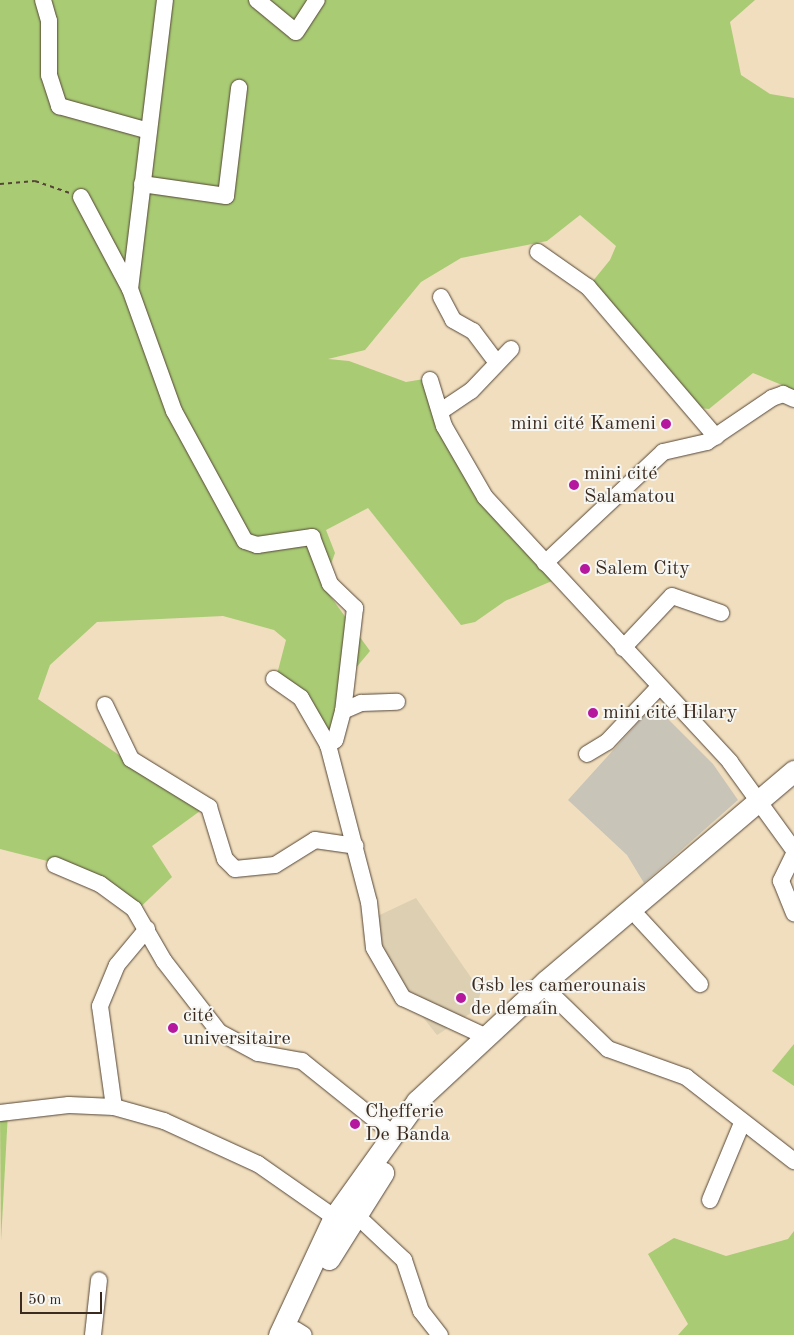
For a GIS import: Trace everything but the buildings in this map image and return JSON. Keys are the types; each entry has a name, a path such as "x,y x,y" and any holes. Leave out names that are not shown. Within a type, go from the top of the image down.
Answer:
{"main road":[{"path":"293,1334 334,1217 417,1101 485,1036 639,918 762,806 794,771"},
{"path":"293,1334 355,1214 426,1111 546,990 762,806 794,788"}],"street":[{"path":"43,0 49,21 48,75 59,106 149,131"},
{"path":"130,288 164,0"},
{"path":"257,0 296,32 316,0"},
{"path":"142,184 226,196 238,88"},
{"path":"81,197 130,288 174,411 245,541 257,546 310,536 330,584 355,608 343,711 335,740 328,745"},
{"path":"538,252 588,287 716,437"},
{"path":"441,297 453,320 473,331 497,363"},
{"path":"441,411 466,396 511,349"},
{"path":"430,380 441,411 469,475 545,563 658,687 730,762 794,850"},
{"path":"545,563 663,452 716,437 772,398 783,394 794,399"},
{"path":"623,648 672,596 721,612"},
{"path":"274,679 301,698 328,745 356,846 374,948 403,998 485,1036"},
{"path":"587,754 607,742 658,687"},
{"path":"343,711 362,703 397,702"},
{"path":"105,705 131,759 209,807 226,859 235,869 275,865 315,840 356,846"},
{"path":"794,854 781,881 794,914"},
{"path":"55,865 104,886 132,906 170,970 219,1032 258,1053 302,1061 393,1134"},
{"path":"639,918 700,984"},
{"path":"114,1107 100,1006 117,965 147,929"},
{"path":"546,990 608,1049 686,1077 742,1124 794,1161"},
{"path":"0,1113 69,1105 114,1107 190,1131 231,1150 334,1217"},
{"path":"710,1200 742,1124"},
{"path":"355,1214 404,1260 421,1311 440,1335"},
{"path":"93,1335 99,1280"}],"path":[{"path":"0,184 35,181 81,197"}],"shaded area":[{"path":"654,705 713,764 738,800 644,883 627,855 568,800"},
{"path":"416,898 481,992 474,1011 437,1035 381,964 367,921"}],"green space":[{"path":"0,0 755,0 730,22 741,75 770,94 794,98 794,390 753,373 709,409 700,408 588,287 610,260 616,246 580,215 547,241 461,258 421,282 365,350 328,359 349,361 406,382 424,379 469,475 559,578 505,601 475,622 461,625 368,508 326,530 335,553 323,586 370,651 355,669 335,740 276,678 286,640 274,630 223,616 97,622 50,665 38,699 200,811 152,846 172,877 132,915 71,867 0,849"},
{"path":"794,1044 794,1086 772,1071"},
{"path":"8,1112 1,1241 0,1113"},
{"path":"794,1231 794,1335 678,1335 688,1324 648,1254 674,1238 726,1256 788,1239"}],"place":[{"name":"mini cité Kameni","path":"666,424"},
{"name":"mini cité Salamatou","path":"574,485"},
{"name":"Salem City","path":"585,569"},
{"name":"mini cité Hilary","path":"593,713"},
{"name":"Gsb les camerounais de demain","path":"461,998"},
{"name":"cité universitaire","path":"173,1028"},
{"name":"Chefferie De Banda","path":"355,1124"}]}
